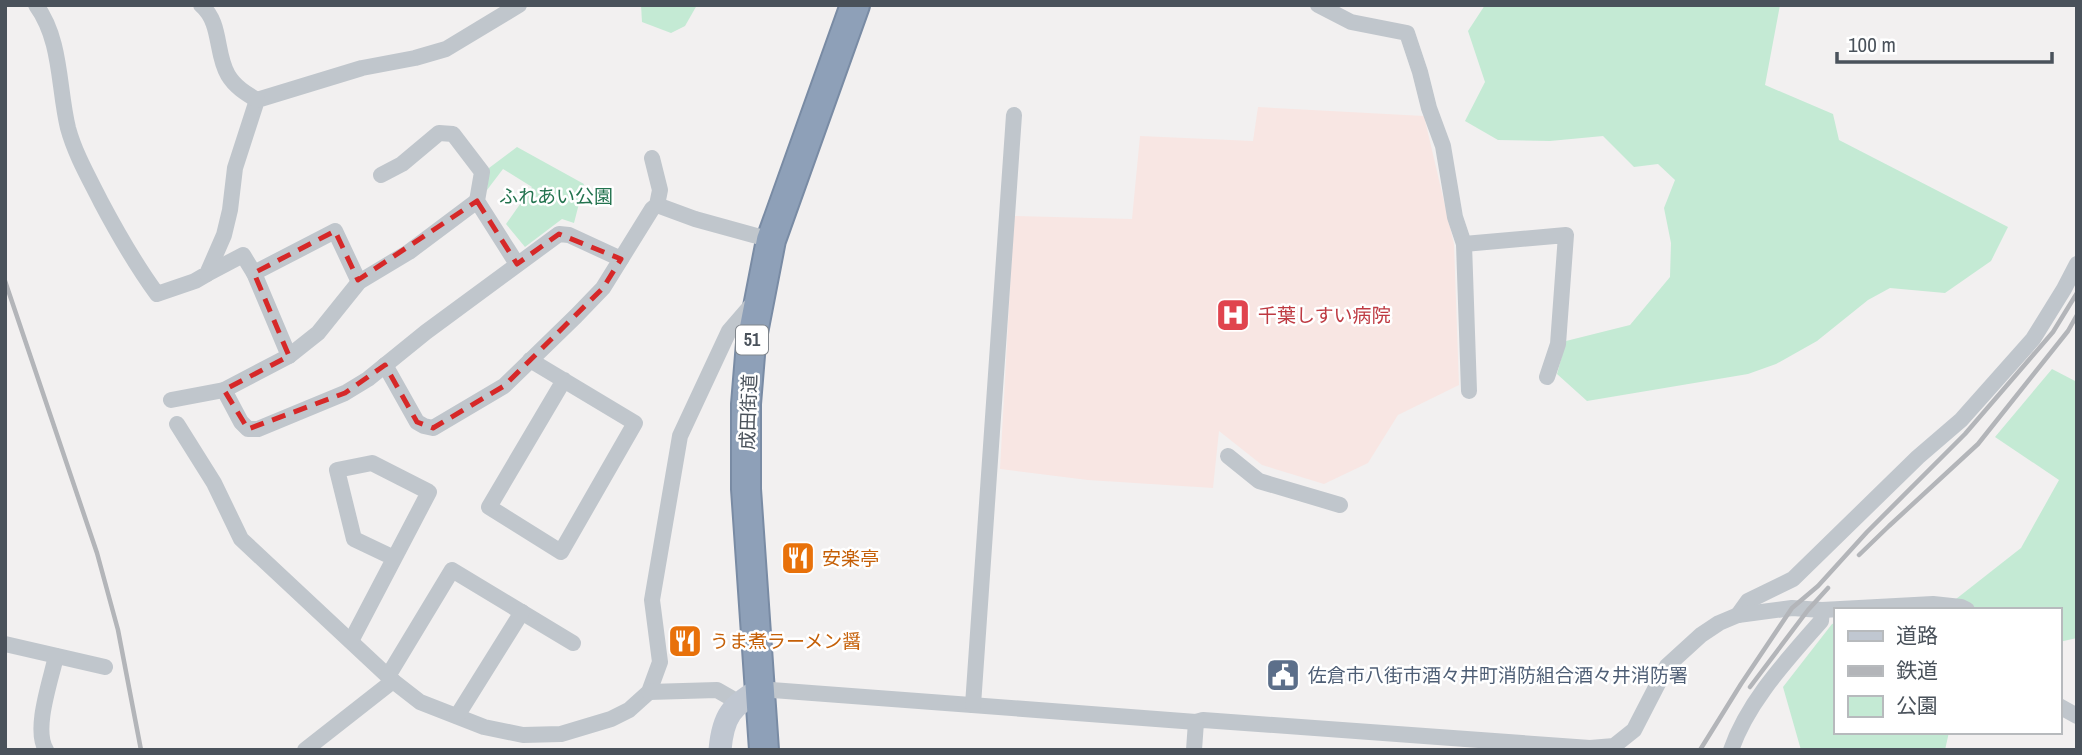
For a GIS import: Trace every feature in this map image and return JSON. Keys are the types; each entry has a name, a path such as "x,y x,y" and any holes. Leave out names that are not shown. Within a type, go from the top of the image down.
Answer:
{"highway":[{"name":"成田街道","path":"764,750 749,696 746,416 751,343 771,240 855,5"}],"street":[{"path":"36,5 45,18 55,46 69,129 80,159 129,254 157,294 195,281 243,255 254,273 289,356"},
{"path":"201,5 211,14 222,60 229,76 242,90 257,100"},
{"path":"257,100 362,68 446,49 519,5"},
{"path":"1318,5 1350,22 1407,33 1443,146 1455,217 1464,244 1469,391"},
{"path":"207,274 224,235 235,168 257,100"},
{"path":"974,705 1014,115"},
{"path":"380,175 402,164 439,133 453,134 482,172 477,201 517,264"},
{"path":"385,365 417,422 433,428 504,386 603,288 657,205 660,190 652,158"},
{"path":"171,400 224,390 289,356 318,333 359,282 409,252 477,201"},
{"path":"657,205 695,219 771,240"},
{"path":"254,273 335,231 359,282"},
{"path":"224,390 241,422 248,429 258,429 345,393 368,379 426,332 559,234 569,235 621,259"},
{"path":"1464,244 1566,235 1558,344 1547,377"},
{"path":"1738,615 1748,601 1793,579 1918,457 1961,421 2033,339 2077,264"},
{"path":"177,424 214,483 241,539 420,702 484,727 562,742 629,710 649,692 660,662 652,600 680,436 729,331 759,297"},
{"path":"530,360 564,380 635,423 561,552 489,507 564,380"},
{"path":"1228,456 1259,481 1340,505"},
{"path":"351,642 429,492 372,463 337,470 355,539 394,558"},
{"path":"305,750 391,678 452,570 573,643"},
{"path":"1859,608 1933,604 1961,608"},
{"path":"649,692 717,690 749,696 974,705 1590,748 1614,746 1634,730 1667,666 1701,635 1719,623 1738,615 1792,608 1834,609"},
{"path":"1731,750 1747,715 1775,674 1821,621 1822,610"},
{"path":"457,716 522,612"},
{"path":"5,645 105,667"},
{"path":"46,750 40,728 56,656"},
{"path":"720,750 728,716 749,696"},
{"path":"2061,707 2077,716"},
{"path":"1194,750 1196,722"}],"highlighted area":[{"path":"477,201 517,264 559,234 621,259 603,288 504,386 433,428 417,422 385,365 345,393 248,429 224,390 289,356 254,273 335,231 358,280"}],"shaded area":[{"name":"千葉しすい病院","path":"1258,107 1424,116 1454,244 1459,385 1398,415 1368,463 1324,484 1262,465 1219,431 1213,488 1088,480 1000,469 1014,216 1132,219 1140,136 1253,141"}],"green space":[{"path":"641,5 697,5 685,26 671,33 642,22"},
{"path":"1485,5 1780,5 1765,85 1833,114 1839,140 2008,227 1991,261 1945,293 1890,288 1868,300 1817,341 1776,364 1748,374 1587,401 1557,374 1566,341 1630,325 1670,277 1671,243 1664,208 1675,180 1658,164 1634,167 1603,136 1550,141 1498,140 1465,121 1485,82 1468,31"},
{"name":"ふれあい公園","path":"517,147 584,184 574,223 562,219 525,247 506,224 532,187 503,169 487,190 489,168"},
{"path":"2052,369 2077,382 2077,638 2061,642 2061,608 1945,608 2021,548 2059,480 1995,437"},
{"path":"1834,623 1834,734 1949,734 1945,750 1801,750 1783,687"}],"railway":[{"path":"5,281 97,553 118,630 141,750"},
{"path":"1700,750 1792,608 1818,586 1867,532 1965,434 2053,332 2077,293"},
{"path":"1859,555 1978,444 2068,331 2077,315"},
{"path":"1750,687 1828,588"}],"place":[{"name":"千葉しすい病院","path":"1233,315"},
{"name":"安楽亭","path":"798,558"},
{"name":"うま煮ラーメン醤","path":"685,641"},
{"name":"佐倉市八街市酒々井町消防組合酒々井消防署","path":"1283,675"}]}
